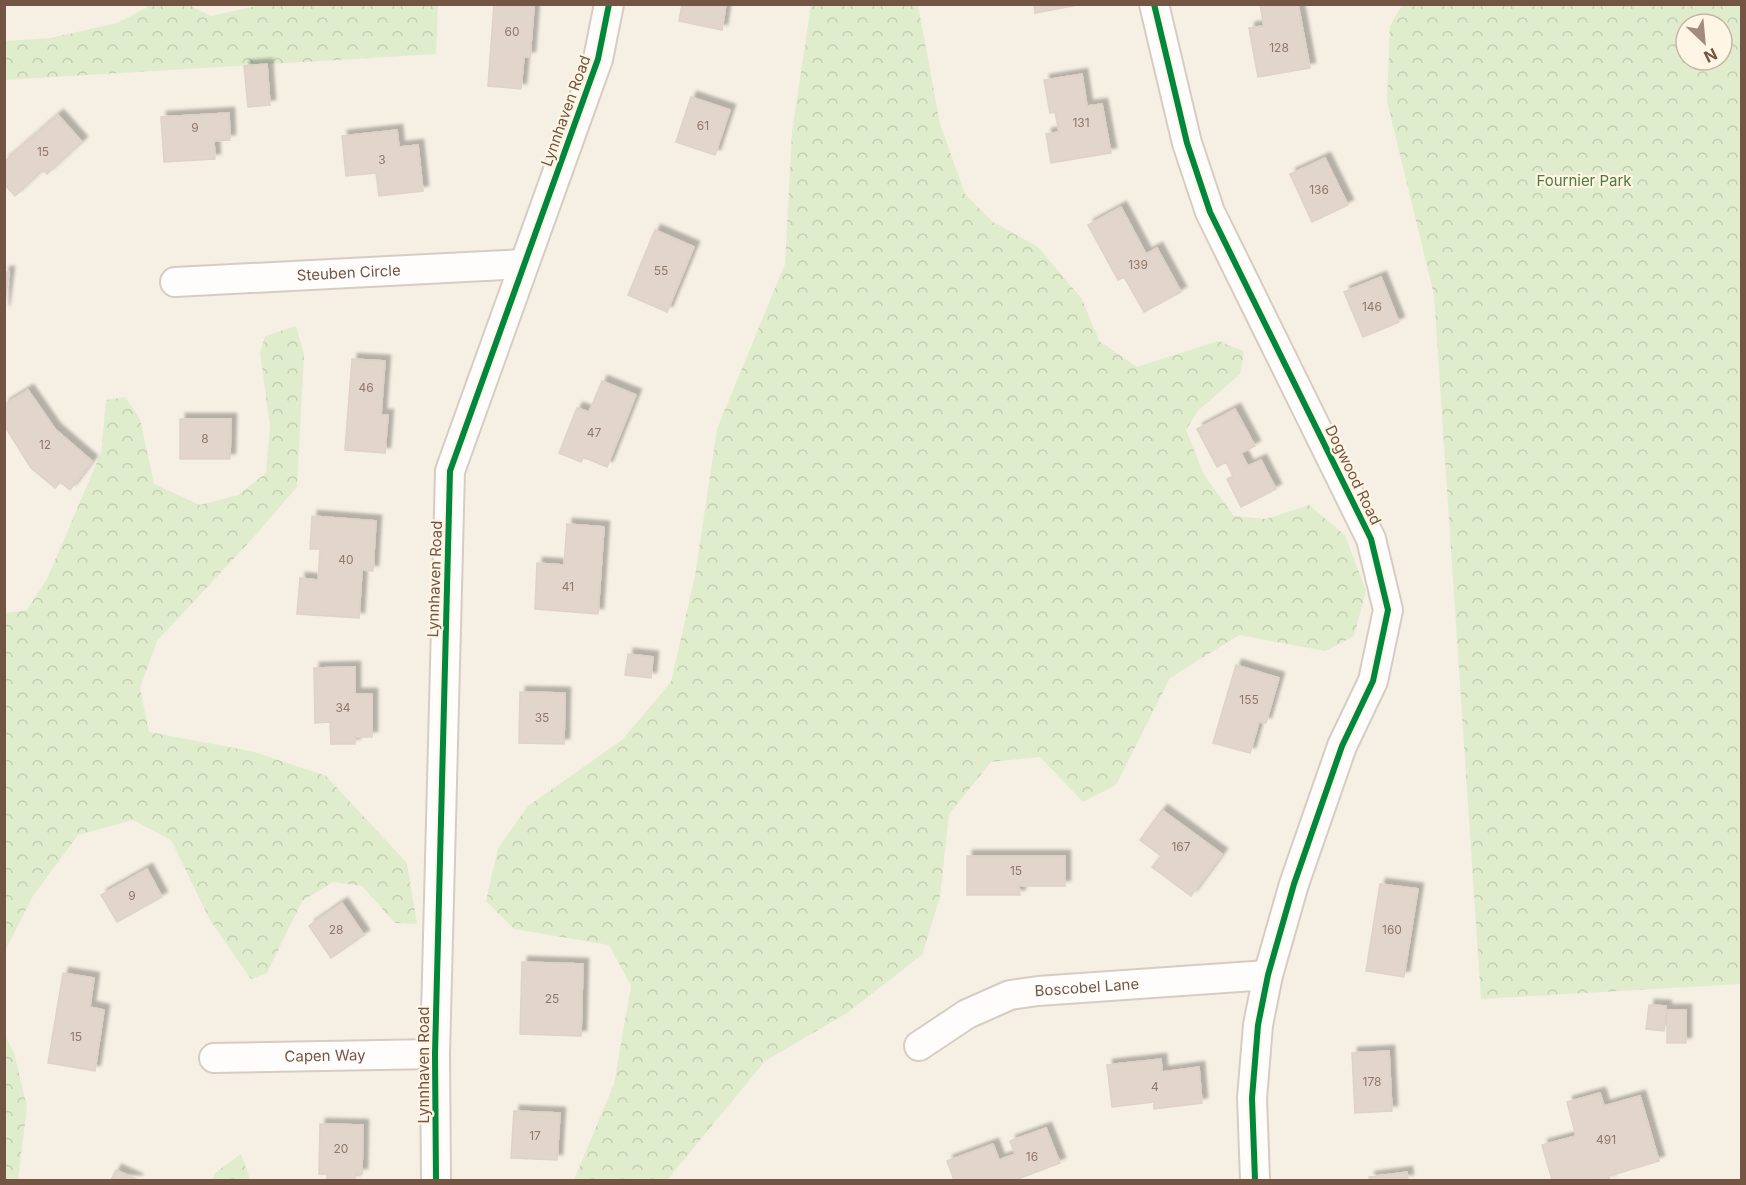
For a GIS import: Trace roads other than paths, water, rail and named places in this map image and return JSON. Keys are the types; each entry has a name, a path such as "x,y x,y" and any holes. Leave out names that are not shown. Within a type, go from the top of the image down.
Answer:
{"street":[{"name":"Lynnhaven Road","path":"436,1180 435,1054 450,471 598,59 609,4"},
{"name":"Dogwood Road","path":"1154,4 1187,143 1210,212 1371,539 1388,610 1373,681 1342,746 1294,884 1268,975 1258,1025 1252,1098 1255,1180"},
{"name":"Steuben Circle","path":"175,282 523,264"},
{"name":"Boscobel Lane","path":"919,1046 967,1014 1010,995 1038,990 1268,975"},
{"name":"Capen Way","path":"214,1058 435,1054"}],"park label":[{"name":"Fournier Park","path":"1584,181"}]}
